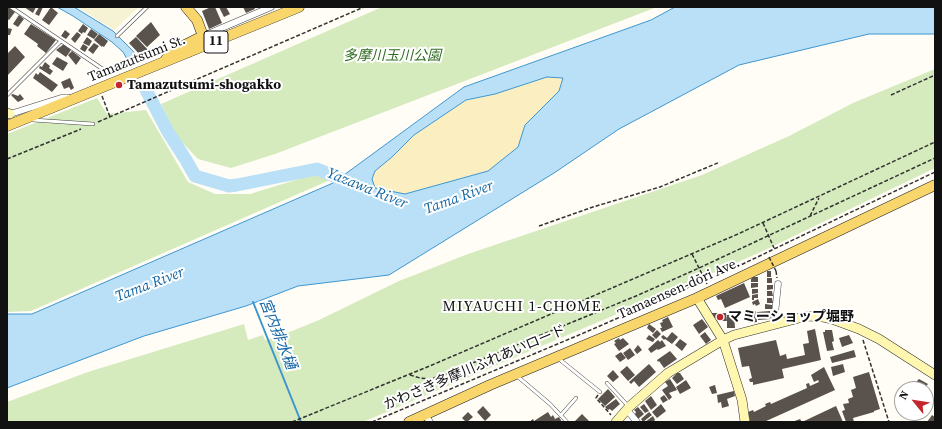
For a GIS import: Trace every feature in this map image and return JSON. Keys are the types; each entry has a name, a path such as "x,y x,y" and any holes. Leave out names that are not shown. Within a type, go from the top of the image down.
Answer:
{"main road":[{"path":"162,63 173,52 203,36 197,20 186,7"},
{"name":"Tamazutsumi St.","path":"7,126 299,7"},
{"name":"Tamaensen-dōri Ave.","path":"409,422 428,419 515,374 697,298 935,185"}],"street":[{"path":"203,36 271,7"},
{"path":"8,114 60,98 75,98"},
{"path":"774,324 778,284"},
{"path":"697,298 722,340 742,400 745,422"},
{"path":"616,422 628,409 672,370 722,340 734,335 807,316 832,319 869,333 935,375"},
{"path":"628,409 637,422"}],"lane":[{"path":"11,7 107,72"},
{"path":"117,36 146,7"},
{"path":"7,95 61,41"},
{"path":"25,119 93,124"},
{"path":"557,357 600,392"},
{"path":"515,374 550,404 566,422"},
{"path":"607,383 628,409"},
{"path":"561,415 576,398"}],"path":[{"path":"7,159 134,107 187,82 364,7"},
{"path":"891,95 935,75"},
{"path":"99,89 110,117"},
{"path":"292,422 409,375 692,254 819,197 935,142"},
{"path":"409,375 429,379 441,376 636,296 700,268 935,158"},
{"path":"539,226 593,207 660,187 720,162"},
{"name":"かわさき多摩川ふれあいロード","path":"372,422 724,273 935,172"},
{"path":"810,216 819,197"},
{"path":"762,223 775,249"},
{"path":"692,254 708,286"},
{"path":"769,257 776,271"},
{"path":"862,336 890,422"},
{"path":"600,392 596,398 616,422"}],"shaded area":[{"path":"77,7 139,7 114,30"}],"green space":[{"name":"多摩川玉川公園","path":"382,7 657,7 275,154 231,168 198,159 177,137 161,104"},
{"path":"935,69 935,168 763,251 363,422 7,422 7,402 88,372 244,324 248,340 263,335 265,340 275,338 319,320 399,281 468,254 702,175 789,136 853,103"},
{"path":"97,98 107,114 146,110 188,182 215,194 250,194 315,174 329,177 330,180 31,311 7,312 7,134"}],"sand":[{"path":"547,77 563,78 559,91 525,125 518,147 488,171 405,194 375,188 372,179 375,171 392,157 414,135 466,100 495,94"}],"water":[{"path":"57,7 74,7 113,31 134,52 140,62 131,66 123,52 112,42"},
{"name":"Tama River","path":"675,7 935,7 935,34 869,34 739,65 619,129 554,173 389,275 298,286 246,306 144,336 7,388 7,314 32,314 333,183 464,87 651,20","holes":["547,77 563,78 559,91 525,125 518,147 488,171 405,194 375,188 372,179 375,171 392,157 414,135 466,100 495,94"]}],"building":[{"path":"8,7 15,12 9,20 7,19"},
{"path":"24,7 36,7 33,13"},
{"path":"39,7 43,7 39,16 35,14"},
{"path":"51,7 58,13 49,25 42,20"},
{"path":"215,7 222,23 209,29 202,11"},
{"path":"219,7 226,7 230,14 224,17"},
{"path":"243,7 254,7 255,9 246,13"},
{"path":"19,15 24,19 18,27 13,24"},
{"path":"151,22 160,35 147,47 136,36"},
{"path":"31,24 56,40 46,53 37,46 38,44 24,34"},
{"path":"83,24 88,28 85,33 83,32 82,34 78,31"},
{"path":"7,28 12,29 10,35 7,35"},
{"path":"91,29 98,34 94,39 87,35"},
{"path":"65,30 70,34 66,39 61,36"},
{"path":"77,32 81,35 75,43 71,39"},
{"path":"99,34 108,41 104,47 94,40"},
{"path":"87,37 92,41 89,46 83,43"},
{"path":"136,37 148,50 141,56 129,43"},
{"path":"94,43 99,46 93,54 88,50"},
{"path":"64,44 71,50 66,57 56,50"},
{"path":"83,44 88,47 85,52 80,49"},
{"path":"15,46 25,57 7,76 7,54"},
{"path":"72,51 81,58 76,65 68,55"},
{"path":"57,57 68,63 63,71 52,64"},
{"path":"45,62 53,71 50,75 39,68 40,66 42,67"},
{"path":"40,72 58,85 52,92 33,78 36,73 38,75"},
{"path":"70,78 74,88 71,90 69,87 64,89 61,82"},
{"path":"13,94 18,96 20,94 24,99 18,102 11,95"},
{"path":"767,271 771,271 771,277 767,277"},
{"path":"753,277 758,277 758,282 751,282"},
{"path":"767,278 772,278 772,283 767,283"},
{"path":"744,283 750,297 725,308 721,299 718,300 716,296"},
{"path":"751,283 758,283 758,287 751,288"},
{"path":"767,285 773,285 773,289 767,290"},
{"path":"752,289 758,289 758,293 752,294"},
{"path":"767,291 772,291 773,296 767,296"},
{"path":"758,294 758,298 754,298 754,300 752,300 752,295"},
{"path":"767,298 772,298 773,303 767,303"},
{"path":"758,299 760,304 756,306 755,304 753,305 752,302"},
{"path":"765,304 772,305 772,309 765,309"},
{"path":"756,311 757,322 749,323 749,320 745,320 745,312"},
{"path":"770,311 771,319 758,320 757,312"},
{"path":"711,313 726,313 727,321 716,321"},
{"path":"734,314 735,328 727,328 727,315"},
{"path":"668,317 673,327 662,332 660,323"},
{"path":"702,319 708,327 699,334 693,325"},
{"path":"649,324 656,329 653,333 647,328"},
{"path":"815,329 821,360 782,369 784,378 753,385 753,382 750,382 749,379 752,378 749,366 742,367 738,348 776,340 780,356 786,354 787,359 805,355 803,344 809,343 807,331"},
{"path":"657,330 661,334 656,339 652,335"},
{"path":"825,330 832,330 834,350 827,351 823,332 825,332"},
{"path":"672,332 678,337 672,344 661,337 663,335 667,338"},
{"path":"705,332 711,340 706,344 700,336"},
{"path":"649,335 655,339 653,342 646,339"},
{"path":"849,335 853,343 842,347 839,338"},
{"path":"619,338 620,340 623,338 629,344 619,351 614,344 616,343 614,341"},
{"path":"680,339 687,344 682,351 675,345"},
{"path":"658,340 660,342 662,340 666,346 651,353 648,349"},
{"path":"638,345 642,350 637,354 634,350"},
{"path":"630,348 635,355 628,360 623,353"},
{"path":"854,350 856,357 832,363 830,357"},
{"path":"670,351 677,359 664,368 657,360"},
{"path":"621,352 626,358 620,362 615,356"},
{"path":"649,364 656,372 639,387 634,381 631,384 629,382"},
{"path":"843,364 845,372 833,376 831,367"},
{"path":"627,366 635,375 628,381 620,372"},
{"path":"824,367 835,390 764,422 747,422 750,421 748,412 753,410 754,412 766,406 765,404 770,402 771,404 807,388 806,384 809,383 810,386 819,382 818,380 814,382 811,375"},
{"path":"613,370 619,377 613,382 607,376"},
{"path":"869,372 880,409 853,418 854,422 846,422 842,411 845,410 843,404 849,403 848,399 853,397 851,390 856,388 853,377"},
{"path":"677,373 680,373 684,379 677,384 672,378"},
{"path":"670,379 677,390 669,393 672,397 669,400 662,390 668,386 665,382"},
{"path":"686,380 691,388 680,394 676,387"},
{"path":"715,385 717,393 712,394 709,387"},
{"path":"608,389 615,397 605,406 598,399"},
{"path":"734,391 735,396 727,399 729,406 722,408 721,402 718,403 717,395"},
{"path":"664,395 668,400 663,403 660,398"},
{"path":"651,396 657,405 651,410 645,401"},
{"path":"616,399 620,404 612,411 605,407"},
{"path":"644,404 649,411 645,413 640,407"},
{"path":"661,404 666,411 657,418 652,412"},
{"path":"483,406 491,415 485,421 477,412"},
{"path":"836,406 843,422 802,422"},
{"path":"638,407 644,414 638,419 634,410"},
{"path":"468,412 473,417 467,422 464,422 465,421 462,418"},
{"path":"548,412 551,417 553,415 555,419 559,417 562,422 529,422 533,419 534,421"},
{"path":"649,412 652,415 643,422 641,419"},
{"path":"582,414 589,421 588,422 574,422"},
{"path":"653,416 655,420 653,422 645,422"},
{"path":"934,416 935,417 935,422 927,422 934,421"},
{"path":"800,419 802,422 792,422"}],"waterway":[{"name":"Yazawa River","path":"145,88 168,132 195,176 229,186 317,169 356,185"},
{"name":"宮内排水樋","path":"253,302 301,422"}],"place":[{"name":"Tamazutsumi-shogakko","path":"119,85"},
{"name":"マミーショップ堀野","path":"720,317"}],"district":[{"name":"MIYAUCHI 1-CHOME","path":"522,307"}]}
